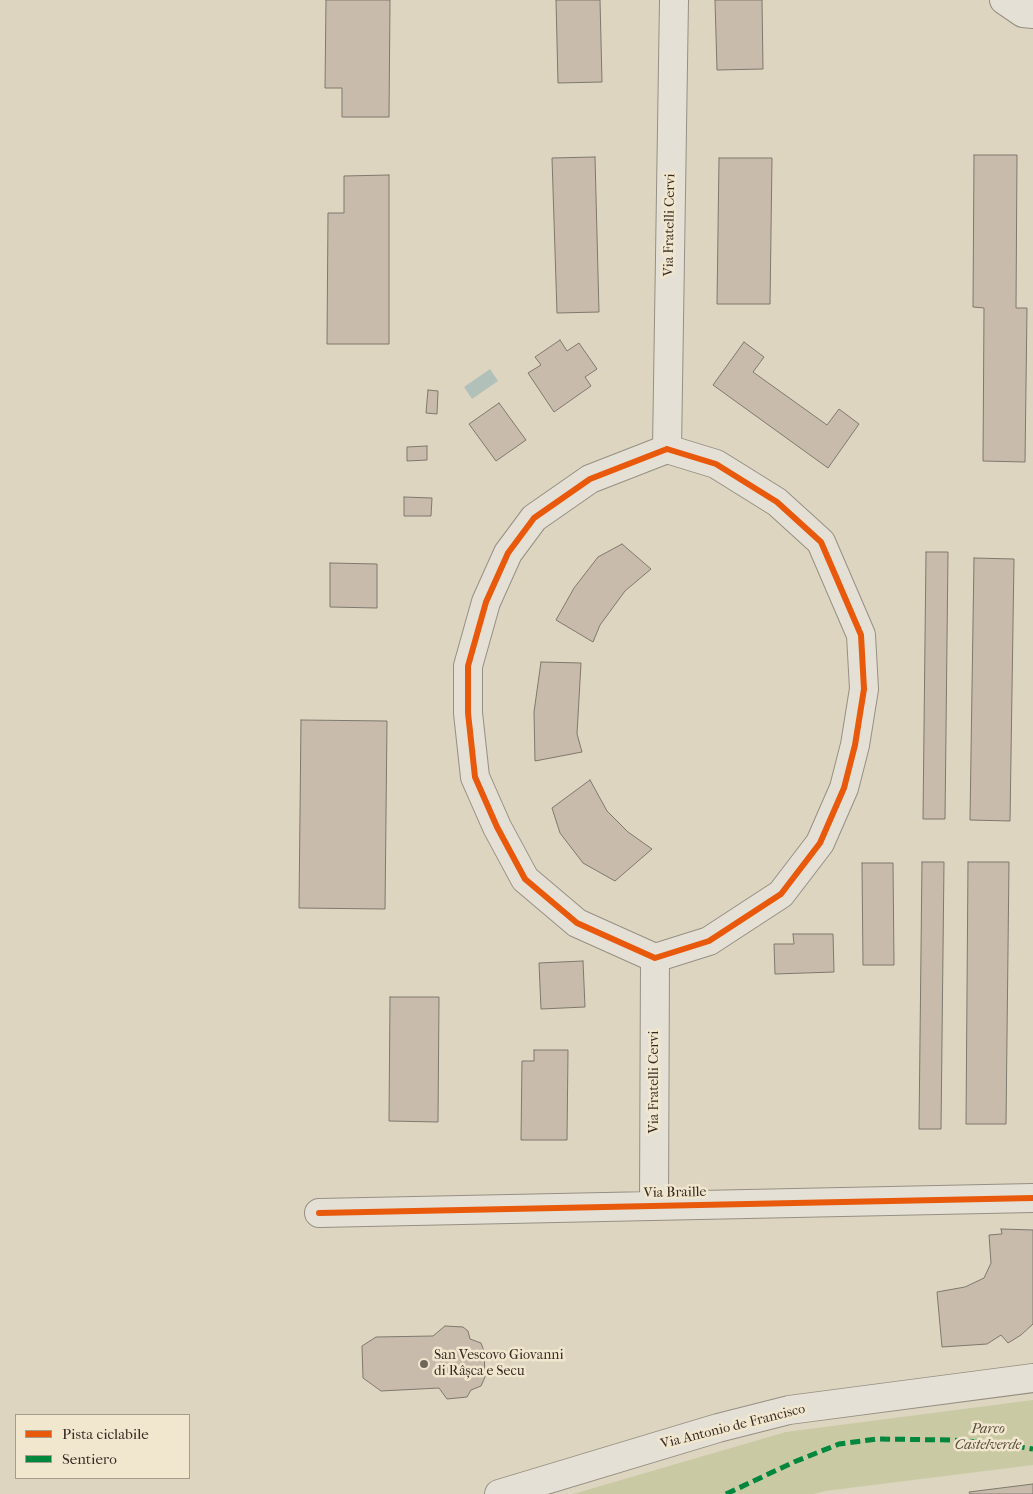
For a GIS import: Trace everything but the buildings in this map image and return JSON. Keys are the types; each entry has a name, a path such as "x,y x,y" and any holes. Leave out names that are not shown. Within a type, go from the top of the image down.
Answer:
{"street":[{"name":"Via Fratelli Cervi","path":"667,449 674,0"},
{"path":"1004,0 1024,13 1033,14"},
{"path":"667,449 716,464 777,502 821,542 861,635 864,689 855,745 844,788 820,843 781,894 709,941 655,958 577,923 525,879 497,827 475,777 468,714 468,666 486,602 508,553 534,518 590,479 667,449"},
{"name":"Via Fratelli Cervi","path":"654,1206 655,958"},
{"name":"Via Braille","path":"318,1213 1033,1198"},
{"name":"Via Antonio de Francisco","path":"499,1494 718,1428 789,1410 1033,1378"}],"green space":[{"name":"Parco Castelverde","path":"1033,1400 1033,1465 825,1491 814,1494 573,1494 786,1432"}],"shaded area":[{"path":"490,369 498,381 472,399 464,387"}],"marked path":[{"path":"726,1494 794,1462 839,1444 877,1439 953,1440 1003,1444 1033,1449"}],"cycle path":[{"path":"667,449 716,464 777,502 821,542 861,635 864,689 855,745 844,788 820,843 781,894 709,941 655,958 577,923 525,879 497,827 475,777 468,713 468,666 486,602 508,553 534,518 590,479 667,449"},
{"path":"319,1213 1033,1198"}],"place":[{"name":"San Vescovo Giovanni di Râșca e Secu","path":"424,1364"}]}
